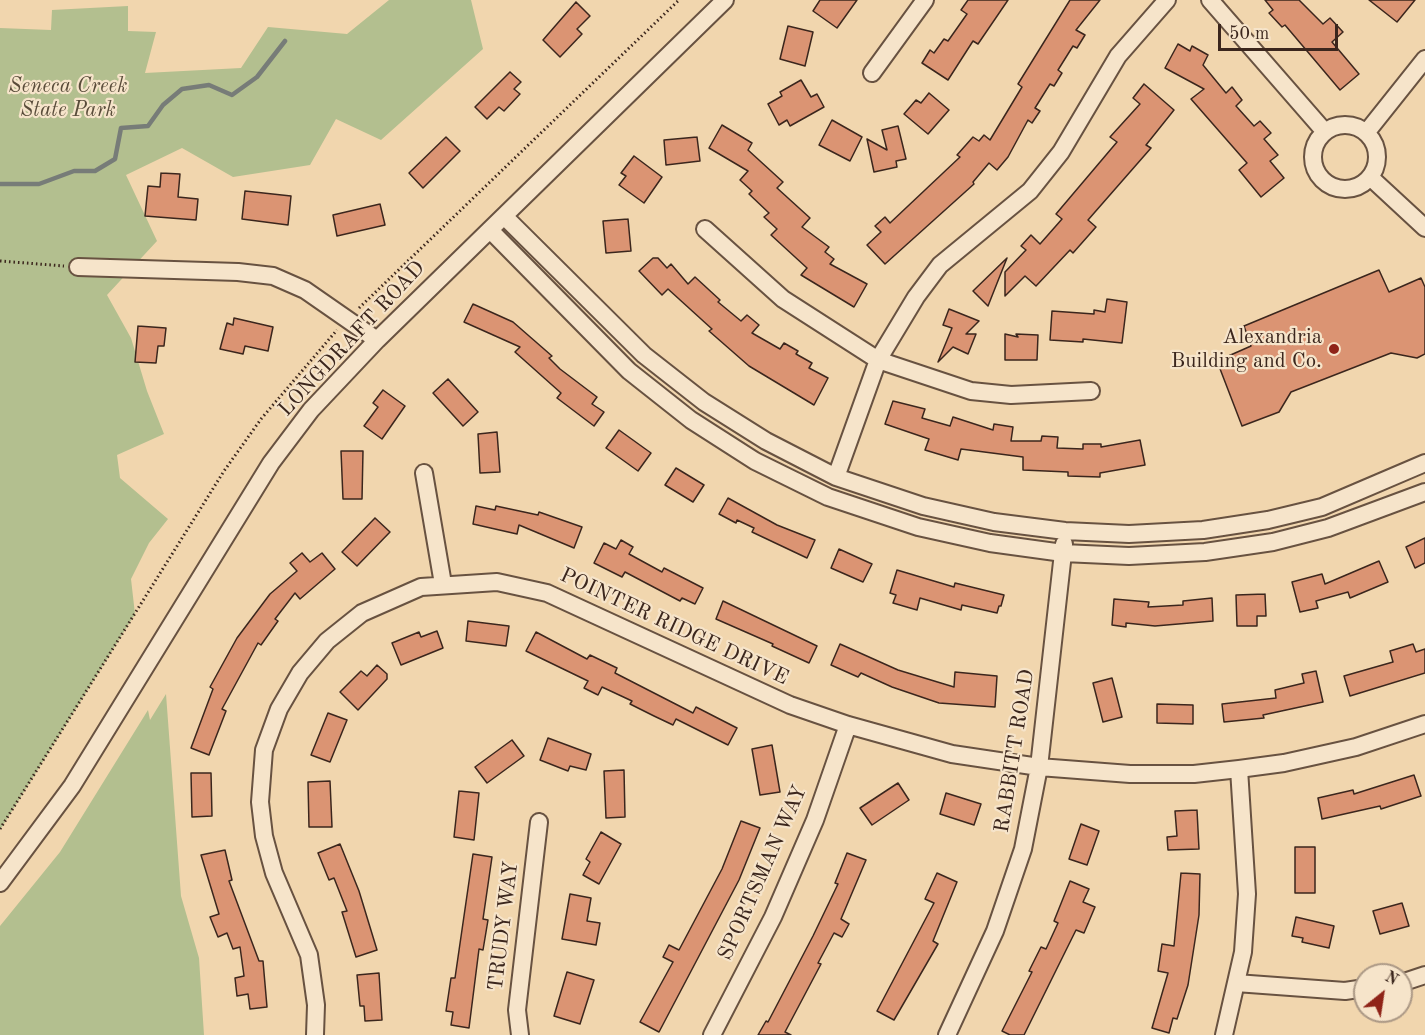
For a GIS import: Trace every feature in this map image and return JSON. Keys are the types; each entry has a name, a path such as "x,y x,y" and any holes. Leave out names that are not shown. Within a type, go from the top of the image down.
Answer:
{"street":[{"name":"LONGDRAFT ROAD","path":"0,883 72,786 271,463 311,410 377,340 725,0"},
{"path":"872,73 925,0"},
{"path":"836,477 878,360 916,297 940,265 1030,191 1061,152 1118,56 1150,16 1167,0"},
{"path":"1210,0 1324,132"},
{"path":"1366,133 1425,59"},
{"path":"1346,125 1366,133 1375,144 1377,158 1370,177 1364,183 1347,189 1330,185 1323,180 1317,172 1313,155 1324,132 1346,125"},
{"path":"1370,177 1425,228"},
{"path":"504,216 644,355 704,402 766,441 836,477 923,506 994,522 1065,531 1129,534 1203,530 1269,520 1322,507 1425,463"},
{"path":"705,229 783,299 878,360 971,391 1011,395 1091,391"},
{"path":"490,230 629,371 691,420 755,461 828,497 918,527 990,543 1063,553 1129,556 1205,552 1273,542 1328,528 1425,492"},
{"path":"78,267 238,272 273,276 305,290 377,340"},
{"path":"424,473 443,584"},
{"name":"RABBITT ROAD","path":"947,1035 995,931 1023,849 1039,766 1065,531"},
{"name":"POINTER RIDGE DRIVE","path":"315,1035 316,1005 309,955 274,873 264,836 260,802 264,750 279,709 300,673 327,641 362,613 421,588 443,584 497,582 547,593 790,705 848,725 952,754 1039,766 1130,774 1194,774 1284,763 1356,747 1425,724"},
{"name":"SPORTSMAN WAY","path":"712,1035 773,917 815,820 848,725"},
{"path":"1224,1035 1243,952 1247,894 1239,769"},
{"name":"TRUDY WAY","path":"520,1035 517,1010 539,822"},
{"path":"1236,982 1353,990"}],"path":[{"path":"0,261 78,267"}],"green space":[{"name":"Seneca Creek State Park","path":"389,0 471,0 483,49 381,140 336,119 310,165 233,177 182,148 126,175 157,241 107,295 131,338 147,391 164,434 117,455 120,478 168,519 149,543 131,579 135,614 0,830 0,28 51,30 52,10 128,6 128,31 156,32 145,73 241,68 268,27 347,34"},
{"path":"166,694 181,896 199,958 204,1035 0,1035 0,926 60,852 148,710 150,720"}],"building":[{"path":"820,0 857,0 837,28 813,11"},
{"path":"968,0 1008,0 978,44 973,41 948,80 922,63 930,50 934,53 944,39 948,41 967,14 961,10"},
{"path":"1070,0 1100,0 1076,30 1085,35 1077,48 1073,46 1058,70 1062,73 1054,86 1050,84 1035,108 1040,111 1032,123 1028,120 1008,157 997,170 989,163 973,182 974,184 885,264 867,245 881,232 875,226 885,217 890,223 960,157 957,155 973,137 979,141 984,135 990,140 1022,87 1018,84"},
{"path":"1265,0 1299,0 1323,24 1330,18 1343,32 1332,42 1359,74 1340,90 1285,25 1282,27 1269,13 1273,10"},
{"path":"1369,0 1415,0 1397,22"},
{"path":"576,2 590,16 577,29 582,34 560,57 543,40"},
{"path":"788,26 813,32 805,66 780,59"},
{"path":"1178,44 1190,51 1192,46 1208,55 1203,65 1226,93 1232,87 1242,100 1236,106 1254,126 1260,121 1271,133 1264,139 1278,155 1270,161 1284,178 1261,197 1239,170 1247,163 1191,99 1204,89 1165,68"},
{"path":"510,72 521,82 514,89 520,94 504,111 499,107 487,119 475,107"},
{"path":"801,80 811,97 817,94 824,107 790,126 787,120 779,125 768,104 782,96 780,92"},
{"path":"1144,84 1174,110 1146,145 1151,148 1088,220 1096,227 1073,253 1070,250 1036,286 1025,276 1005,296 1005,272 1026,250 1021,246 1031,235 1040,244 1062,219 1056,214 1117,142 1110,137 1140,104 1133,98"},
{"path":"929,93 949,110 928,134 904,114 916,100 921,103"},
{"path":"832,120 862,137 850,161 819,145"},
{"path":"722,125 752,143 748,150 783,182 777,188 810,218 802,227 829,247 825,252 834,259 830,264 867,284 854,307 801,275 807,268 771,235 777,229 764,217 769,213 749,194 752,191 740,180 748,171 709,148"},
{"path":"898,126 906,159 896,161 897,167 874,172 867,139 887,150 882,130"},
{"path":"446,137 460,151 423,188 409,173"},
{"path":"697,137 700,161 666,165 664,140"},
{"path":"634,156 662,177 644,203 619,185 626,176 621,173"},
{"path":"161,173 180,174 178,197 198,199 196,220 145,216 148,186 160,187"},
{"path":"245,191 291,196 288,225 242,219"},
{"path":"380,204 385,225 337,236 333,215"},
{"path":"628,219 631,251 606,253 603,221"},
{"path":"653,258 658,258 667,268 671,264 688,284 695,277 720,300 718,302 741,321 747,315 759,325 752,333 780,349 784,343 798,351 796,354 812,363 809,368 828,378 814,405 749,366 709,331 712,329 668,289 662,295 639,271"},
{"path":"1007,258 988,306 973,291"},
{"name":"Alexandria Building and Co.","path":"1379,270 1389,292 1421,278 1425,287 1425,354 1417,358 1391,353 1291,392 1279,412 1242,426 1217,361 1251,346 1244,326"},
{"path":"1107,299 1127,302 1122,343 1083,339 1083,342 1050,340 1052,311 1094,314 1094,310 1105,312"},
{"path":"473,304 513,322 552,356 549,358 560,369 597,397 592,404 604,412 594,426 557,398 561,393 515,352 520,347 464,322"},
{"path":"949,309 979,321 966,334 976,334 968,354 953,347 938,362 952,328 943,325"},
{"path":"234,318 273,327 268,351 245,346 243,354 220,349 227,323 233,325"},
{"path":"138,326 166,328 164,346 158,346 156,363 135,362"},
{"path":"1005,334 1018,337 1016,334 1038,335 1037,360 1005,360"},
{"path":"448,379 478,412 463,426 433,393"},
{"path":"383,390 405,406 382,439 364,426 378,407 373,403"},
{"path":"893,401 925,409 922,418 950,426 953,417 993,430 994,424 1013,427 1011,441 1041,441 1042,436 1058,437 1057,448 1083,449 1083,444 1101,444 1101,447 1140,440 1145,465 1100,473 1100,477 1068,476 1068,472 1023,470 1023,457 961,449 958,460 925,450 929,439 885,424"},
{"path":"619,430 651,453 638,471 606,448"},
{"path":"497,432 500,472 480,473 478,434"},
{"path":"341,451 363,451 362,499 343,499"},
{"path":"676,468 704,485 693,502 665,485"},
{"path":"728,498 777,525 815,540 807,558 752,532 754,528 737,520 736,523 719,514"},
{"path":"476,506 495,510 496,506 538,515 539,512 582,527 574,548 519,525 517,534 473,524"},
{"path":"375,518 390,532 357,566 342,552"},
{"path":"1425,538 1425,563 1415,568 1406,547"},
{"path":"621,540 633,547 629,554 662,572 664,568 703,588 695,604 682,598 680,601 625,572 622,577 594,563 604,543 616,549"},
{"path":"839,549 872,564 863,582 831,568"},
{"path":"302,553 310,562 322,553 335,569 300,599 295,593 275,619 278,621 261,645 258,643 222,709 226,711 209,755 191,748 213,689 210,687 237,638 270,594 297,571 290,563"},
{"path":"1379,561 1388,582 1350,598 1348,592 1316,601 1318,608 1300,612 1292,582 1322,574 1325,584"},
{"path":"897,570 954,587 955,583 1004,595 1001,606 997,613 962,605 961,610 920,598 917,610 893,603 896,595 890,593"},
{"path":"1265,594 1266,616 1257,616 1257,626 1237,626 1236,595"},
{"path":"1212,598 1213,621 1155,626 1126,623 1126,627 1112,625 1114,599 1149,602 1148,607 1183,605 1183,601"},
{"path":"723,601 817,646 809,663 716,619"},
{"path":"468,621 509,626 506,646 466,641"},
{"path":"437,631 443,648 401,665 392,643 419,632 421,637"},
{"path":"536,632 587,659 590,655 617,668 615,673 693,713 696,707 737,728 728,745 676,719 673,725 630,704 632,701 602,687 598,695 584,688 588,681 526,651"},
{"path":"840,644 898,670 954,687 955,672 997,676 995,707 939,703 892,687 861,673 858,677 831,665"},
{"path":"1413,644 1416,652 1425,649 1425,673 1350,696 1344,676 1393,662 1390,651"},
{"path":"377,665 387,674 387,679 358,710 340,692 361,671 367,676"},
{"path":"1316,671 1323,702 1263,715 1264,718 1224,722 1222,704 1276,698 1275,690 1304,683 1302,674"},
{"path":"1112,678 1122,717 1103,722 1093,683"},
{"path":"1157,704 1193,705 1193,724 1157,723"},
{"path":"328,713 347,720 330,762 311,755"},
{"path":"548,738 591,754 586,770 570,766 568,771 540,760"},
{"path":"512,740 524,756 487,783 475,767"},
{"path":"772,745 780,792 760,795 752,749"},
{"path":"624,770 625,817 606,818 604,771"},
{"path":"191,773 211,773 212,816 192,817"},
{"path":"1414,775 1421,796 1381,809 1380,806 1322,819 1318,798 1353,790 1354,794"},
{"path":"330,781 332,827 309,827 308,782"},
{"path":"898,783 909,800 872,825 860,808"},
{"path":"459,791 479,793 474,840 454,837"},
{"path":"946,793 981,804 974,825 940,814"},
{"path":"1197,810 1199,849 1168,850 1167,837 1177,836 1175,811"},
{"path":"741,821 760,828 739,880 659,1032 640,1022 673,962 663,957 669,945 679,950 722,869"},
{"path":"1081,824 1099,831 1087,865 1069,859"},
{"path":"601,832 621,844 599,884 583,875 590,862 586,859"},
{"path":"340,844 359,891 377,950 356,957 342,912 347,911 334,878 329,880 318,853"},
{"path":"1295,847 1315,847 1315,893 1295,893"},
{"path":"225,850 232,880 229,881 259,961 263,961 267,1007 250,1009 248,994 237,996 235,978 244,976 240,947 233,949 227,933 218,937 210,917 219,914 201,855"},
{"path":"847,853 866,860 841,919 849,924 842,937 834,933 818,963 821,964 785,1032 791,1035 758,1035 766,1021 768,1022 813,936 838,884 835,883"},
{"path":"473,854 492,857 483,919 488,920 483,950 479,949 469,1028 451,1025 453,1012 446,1011 451,978 455,978"},
{"path":"937,873 957,882 933,941 938,944 894,1020 877,1011 934,903 925,899"},
{"path":"1181,873 1200,874 1199,915 1188,985 1177,1019 1173,1018 1169,1033 1152,1028 1168,973 1158,971 1162,944 1174,946"},
{"path":"1070,881 1089,889 1083,902 1095,907 1084,933 1076,930 1024,1035 1010,1035 1002,1031 1032,972 1029,971 1041,947 1046,949 1058,923 1054,921"},
{"path":"570,894 591,898 587,921 600,923 596,945 562,939"},
{"path":"1402,903 1409,926 1380,934 1373,911"},
{"path":"1296,917 1334,926 1329,948 1302,942 1303,938 1292,936"},
{"path":"567,972 594,980 580,1024 554,1016"},
{"path":"379,973 382,1020 365,1021 364,1006 360,1006 357,975"}],"waterway":[{"path":"0,184 39,184 74,171 95,171 115,159 121,128 148,126 163,105 182,89 209,85 232,95 257,77 285,41"}],"place":[{"name":"Alexandria Building and Co.","path":"1334,349"}]}
